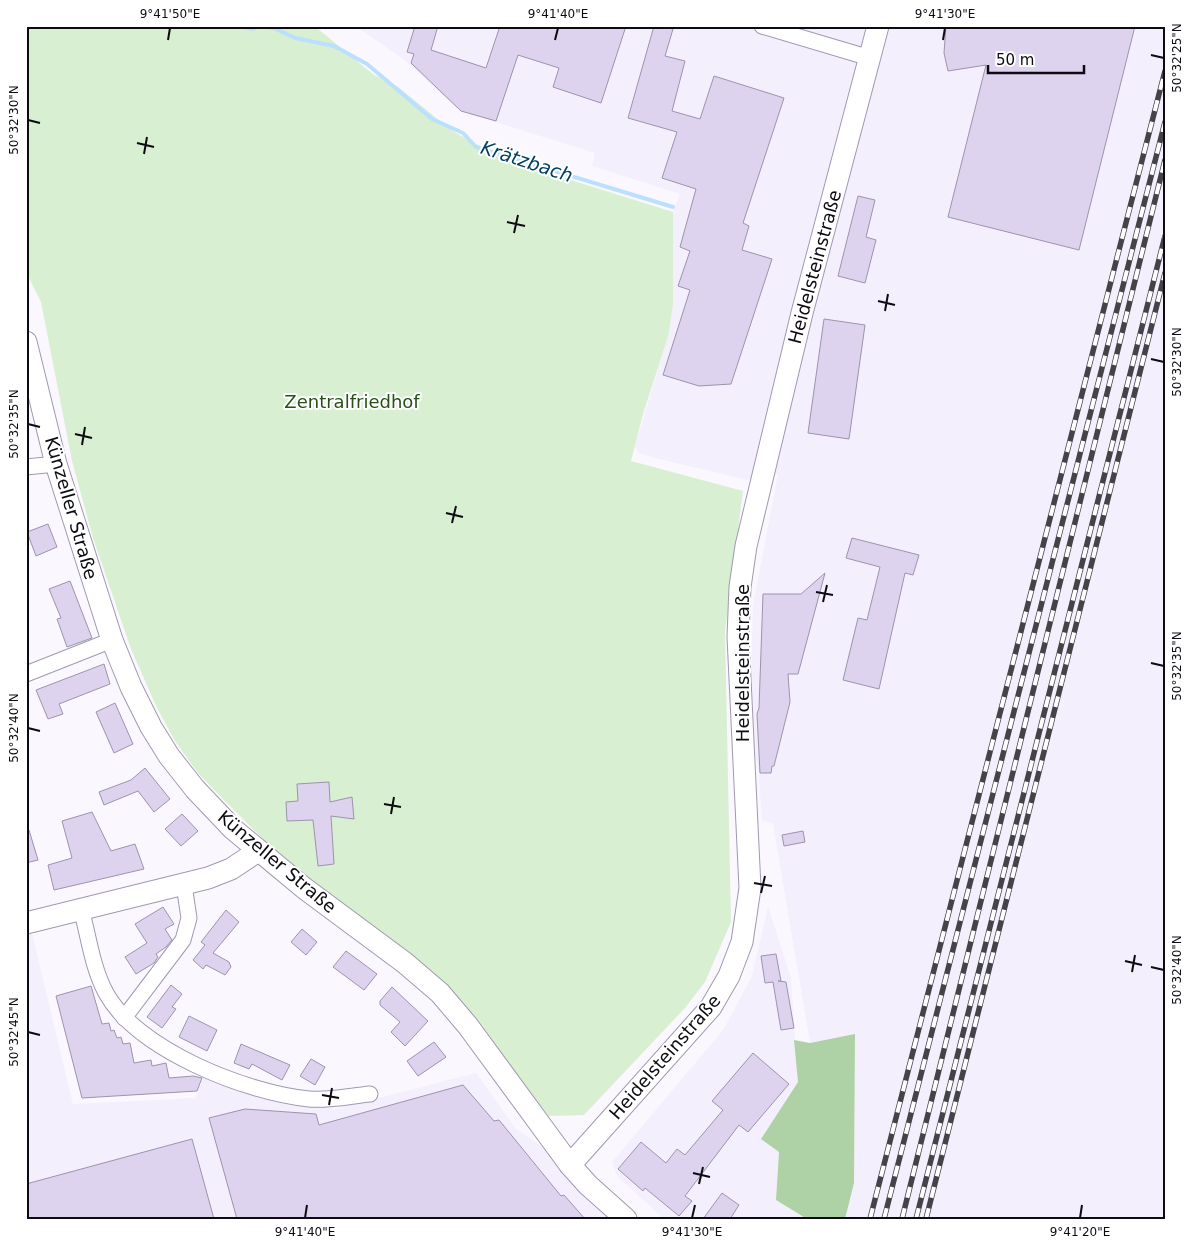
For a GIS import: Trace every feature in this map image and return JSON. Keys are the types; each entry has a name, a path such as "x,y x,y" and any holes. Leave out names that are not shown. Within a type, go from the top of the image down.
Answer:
{"main road":[{"name":"Heidelsteinstraße","path":"570,1165 711,1007 729,976 742,942 750,888 738,637 740,587 746,546 764,464 878,26"},
{"name":"Künzeller Straße","path":"26,342 56,464 112,640 131,687 151,727 169,756 190,783 232,829 404,963 440,994 468,1026 570,1165 588,1185 626,1219"},
{"path":"26,923 184,884 231,869 258,851"}],"street":[{"path":"762,26 870,58"},
{"path":"26,467 56,464"},
{"path":"26,674 112,640"},
{"path":"124,1018 183,940 189,918 184,884"},
{"path":"82,909 94,962 106,993 124,1018 156,1043 198,1066 232,1080 286,1096 310,1099 370,1094"}],"shaded area":[{"path":"355,26 1165,26 1165,1219 845,1219 854,1183 855,1035 810,1043 773,824 762,821 759,778 750,715 753,605 778,474 747,480 638,453 635,446 668,337 673,305 673,212 680,194 592,166 595,153 460,111 402,58"},
{"path":"768,906 791,978 798,1082 761,1139 779,1151 776,1200 807,1219 664,1219 617,1176 612,1162 723,1030 752,976"},
{"path":"32,933 73,1104 195,1098 204,1077 278,1102 335,1109 476,1073 516,1129 570,1165 626,1219 26,1219 26,935"}],"green space":[{"name":"Zentralfriedhof","path":"26,26 317,28 374,75 397,86 451,130 501,158 673,212 673,305 668,337 643,414 631,461 743,491 725,632 731,922 705,982 685,1008 584,1115 549,1116 504,1062 327,896 277,853 220,796 198,773 175,741 157,708 131,649 93,538 72,461 41,302 26,272"},
{"path":"855,1034 854,1183 845,1219 807,1219 776,1200 779,1152 761,1139 798,1082 794,1040 810,1043"}],"building":[{"path":"415,26 438,26 431,50 486,68 500,26 626,26 601,103 553,87 559,68 518,55 496,121 461,111 411,63 414,54 407,52"},
{"path":"654,26 673,29 665,56 685,61 672,111 700,119 714,76 784,98 743,223 749,226 742,250 772,259 731,384 699,386 663,375 690,290 678,286 690,251 680,247 696,189 662,178 677,132 628,118"},
{"path":"946,26 1135,26 1079,250 948,217 986,65 948,71 944,53"},
{"path":"858,196 875,200 866,237 876,240 865,283 838,276"},
{"path":"824,319 865,325 849,439 808,433"},
{"path":"48,524 57,547 36,556 27,532"},
{"path":"852,538 919,555 913,575 905,573 879,689 843,680 858,618 867,620 880,567 846,558"},
{"path":"825,573 798,674 788,674 790,702 774,766 772,766 771,773 760,773 757,714 759,708 763,594 801,594"},
{"path":"70,581 92,638 67,647 57,619 61,618 49,589"},
{"path":"104,664 110,684 59,704 63,714 48,719 36,690"},
{"path":"115,703 133,744 114,753 96,712"},
{"path":"145,768 170,799 154,812 138,791 104,805 99,792 131,780"},
{"path":"329,782 330,802 352,797 354,819 331,816 334,864 318,866 313,820 287,821 286,802 298,801 297,784"},
{"path":"92,812 111,851 135,844 144,869 54,890 48,865 72,858 62,821"},
{"path":"182,814 198,831 181,846 165,829"},
{"path":"29,830 38,860 26,863 26,831"},
{"path":"803,831 805,842 784,846 782,835"},
{"path":"163,907 174,924 165,929 172,940 156,954 158,957 154,963 136,974 125,957 147,943 135,924"},
{"path":"226,910 239,922 213,953 229,962 231,967 225,975 206,965 203,969 193,960 205,945 201,942"},
{"path":"302,929 317,942 306,955 291,942"},
{"path":"346,951 377,974 364,990 333,967"},
{"path":"776,954 781,981 778,981 786,982 794,1028 781,1030 773,982 765,983 761,956"},
{"path":"171,985 182,994 172,1007 176,1009 162,1028 147,1017"},
{"path":"91,986 102,1024 109,1023 111,1031 114,1030 117,1038 121,1037 123,1044 130,1043 134,1063 151,1060 152,1066 166,1063 169,1078 193,1076 202,1078 197,1091 82,1098 56,996"},
{"path":"392,987 428,1021 405,1046 391,1032 400,1022 380,1005 380,1001"},
{"path":"189,1016 217,1030 207,1051 179,1037"},
{"path":"434,1042 446,1057 418,1076 407,1061"},
{"path":"241,1044 290,1065 282,1080 252,1064 249,1069 234,1063"},
{"path":"753,1053 789,1084 748,1132 739,1125 685,1196 692,1201 679,1216 645,1188 643,1191 618,1169 641,1142 666,1163 677,1149 685,1155 723,1110 712,1101"},
{"path":"311,1059 325,1067 315,1085 300,1076"},
{"path":"463,1085 494,1121 499,1120 561,1196 564,1195 585,1219 237,1219 209,1118 245,1109 316,1114 319,1125"},
{"path":"192,1139 214,1219 26,1219 26,1184"},
{"path":"722,1193 739,1205 730,1219 703,1219"}],"waterway":[{"name":"Krätzbach","path":"238,26 253,29 257,26"},
{"name":"Krätzbach","path":"262,26 274,28 295,38 334,46 367,64 432,119 463,133 476,147 673,207"}],"railway":[{"path":"870,1219 1165,71"},
{"path":"884,1219 1165,122"},
{"path":"902,1219 1165,160"},
{"path":"916,1219 1165,236"},
{"path":"926,1219 1165,273"}]}
